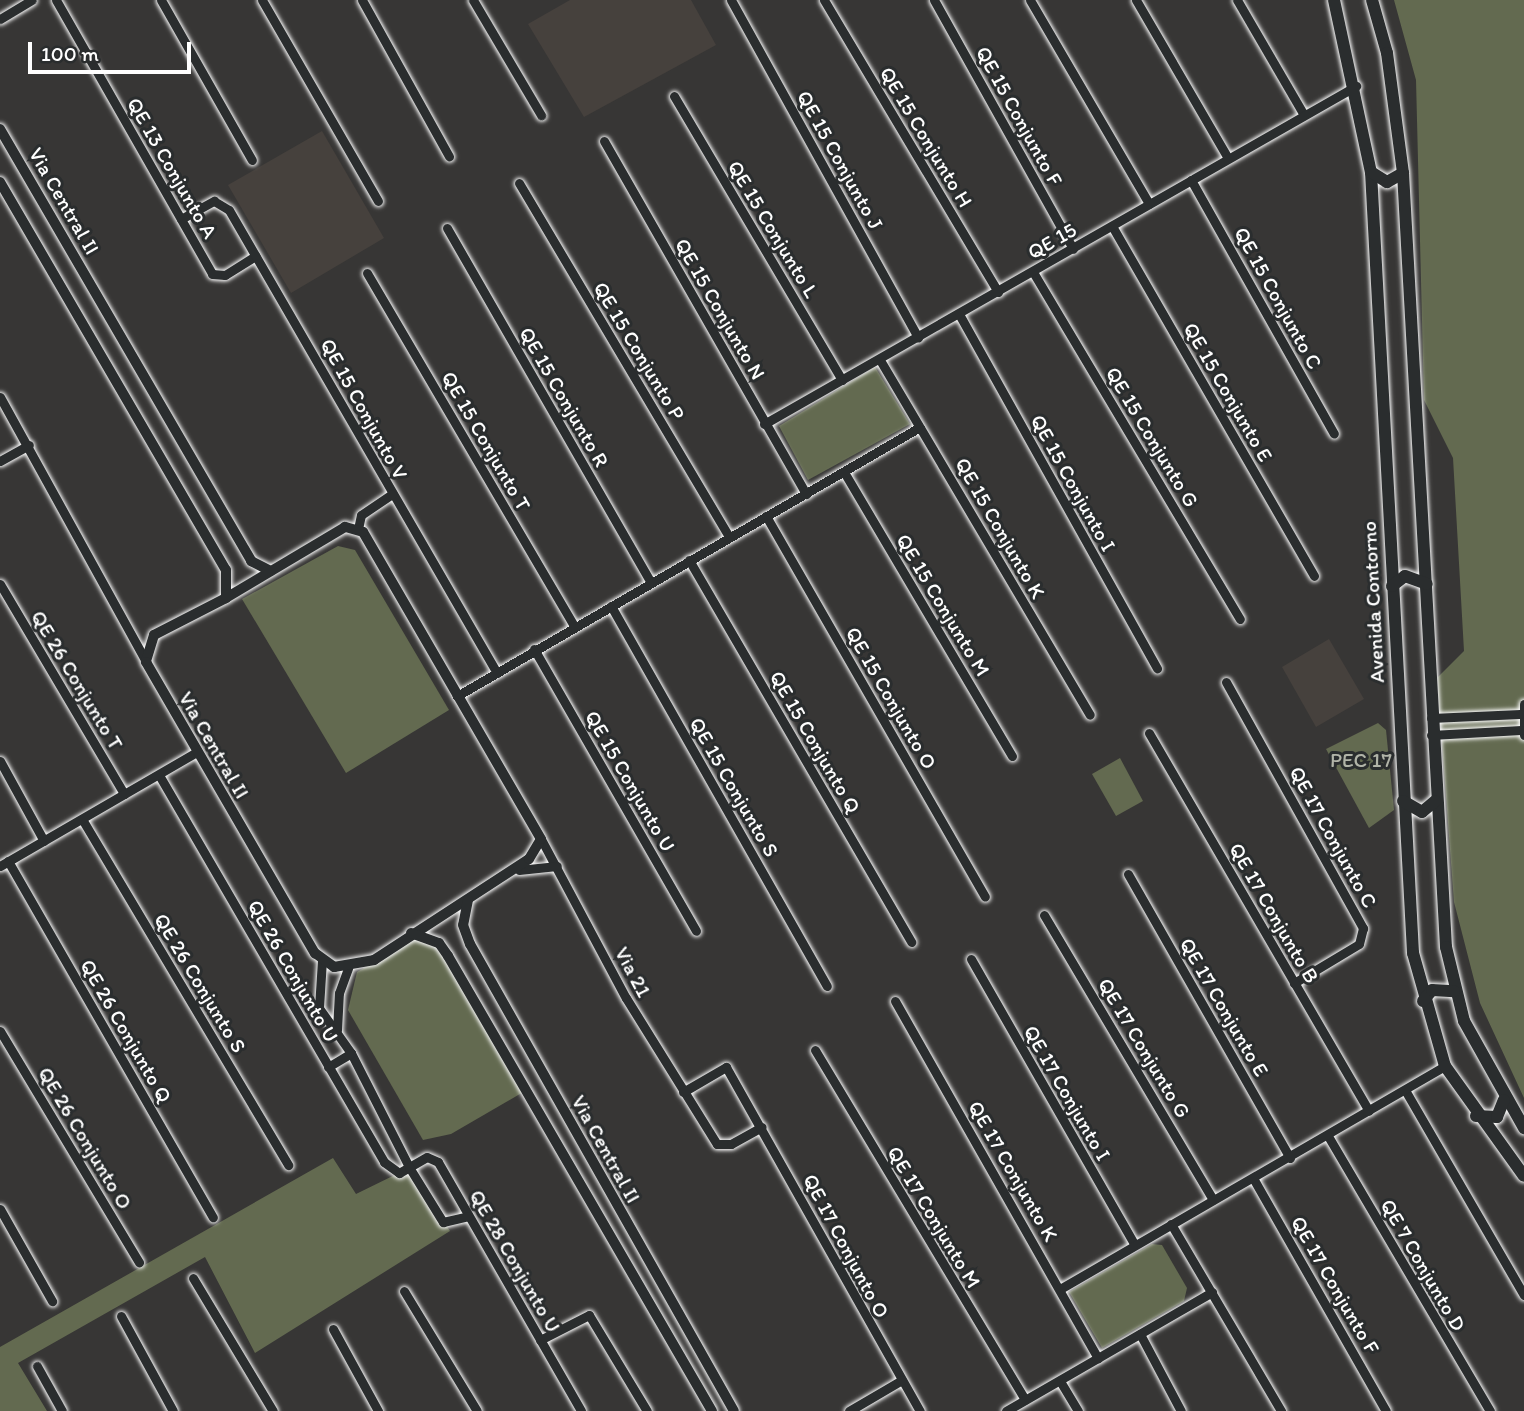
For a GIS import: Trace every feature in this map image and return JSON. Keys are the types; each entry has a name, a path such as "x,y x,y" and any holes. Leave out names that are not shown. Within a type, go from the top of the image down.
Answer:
{"main road":[{"name":"Avenida Contorno","path":"1334,0 1356,86 1370,172 1409,917 1423,1001 1445,1066 1476,1116 1524,1176"},
{"path":"1372,0 1387,53 1403,173 1427,584 1435,801 1454,991 1504,1100 1524,1128"},
{"path":"1370,172 1387,182 1403,173"},
{"path":"1392,586 1405,576 1427,584"},
{"path":"1404,800 1416,812 1435,801"},
{"path":"1423,1001 1433,990 1454,991"},
{"path":"1476,1116 1497,1116 1504,1100"}],"street":[{"path":"0,19 32,0"},
{"name":"QE 13 Conjunto A","path":"56,0 212,274 225,275 256,256"},
{"path":"161,0 252,160"},
{"path":"262,0 378,201"},
{"path":"362,0 449,156"},
{"path":"473,0 541,115"},
{"name":"QE 15 Conjunto J","path":"731,0 918,338"},
{"name":"QE 15 Conjunto H","path":"824,0 998,292"},
{"name":"QE 15 Conjunto F","path":"934,0 1073,249"},
{"path":"1030,0 1149,204"},
{"path":"1136,0 1228,158"},
{"path":"1237,0 1304,115"},
{"name":"QE 15","path":"764,424 1356,86"},
{"name":"QE 15 Conjunto L","path":"674,96 842,380"},
{"name":"Via Central II","path":"0,129 5,148 216,504 251,561 271,571"},
{"name":"QE 15 Conjunto N","path":"604,141 806,494"},
{"name":"QE 15 Conjunto C","path":"1191,180 1334,434"},
{"path":"0,182 226,570 226,598"},
{"name":"QE 15 Conjunto P","path":"519,183 729,537"},
{"name":"QE 15 Conjunto V","path":"181,219 219,202 256,256 497,673"},
{"name":"QE 15 Conjunto E","path":"1112,226 1314,576"},
{"name":"QE 15 Conjunto R","path":"447,228 651,583"},
{"name":"QE 15 Conjunto G","path":"1033,272 1240,619"},
{"name":"QE 15 Conjunto T","path":"367,273 574,626"},
{"name":"QE 15 Conjunto I","path":"959,314 1157,669"},
{"name":"QE 15 Conjunto K","path":"880,360 1090,715"},
{"path":"0,397 133,631 146,662"},
{"path":"457,696 920,427"},
{"path":"0,461 29,445"},
{"name":"QE 15 Conjunto M","path":"844,472 1012,756"},
{"path":"392,494 361,515 358,529 541,839 519,870 411,933 374,960 348,968 322,960 319,1008 351,1053 406,1169 443,1222 468,1216"},
{"path":"195,516 216,504"},
{"name":"QE 15 Conjunto O","path":"766,516 985,897"},
{"path":"133,631 154,635 226,598 345,527 358,529"},
{"name":"QE 15 Conjunto Q","path":"689,560 911,942"},
{"name":"QE 26 Conjunto T","path":"0,584 124,794"},
{"name":"QE 15 Conjunto S","path":"611,606 827,986"},
{"path":"146,662 154,635"},
{"name":"QE 15 Conjunto U","path":"534,649 696,931"},
{"name":"Via Central II","path":"146,662 195,753 322,960"},
{"name":"QE 17 Conjunto C","path":"1226,682 1363,928 1359,944 1294,983"},
{"path":"1431,735 1522,733 1520,714 1524,704"},
{"path":"1431,718 1520,714"},
{"name":"QE 17 Conjunto B","path":"1149,733 1369,1111"},
{"path":"4,864 195,753"},
{"path":"0,761 44,841"},
{"name":"QE 26 Conjunto U","path":"159,775 384,1162 394,1172 406,1169"},
{"name":"QE 26 Conjunto S","path":"82,818 288,1165"},
{"name":"Via 21","path":"541,839 682,1092 717,1144 731,1144 762,1127"},
{"name":"QE 26 Conjunto Q","path":"4,864 213,1217"},
{"path":"519,870 557,866"},
{"name":"QE 17 Conjunto E","path":"1128,874 1290,1158"},
{"name":"Via Central II","path":"468,900 463,925 470,944 734,1411"},
{"name":"QE 17 Conjunto G","path":"1044,915 1213,1200"},
{"name":"Via Central II","path":"411,933 439,943 448,956 712,1411"},
{"name":"QE 17 Conjunto I","path":"971,959 1134,1244"},
{"path":"337,1030 339,993 348,968"},
{"name":"QE 17 Conjunto K","path":"895,1001 1098,1358"},
{"name":"QE 26 Conjunto O","path":"0,1031 139,1262"},
{"name":"QE 17 Conjunto M","path":"815,1050 1025,1400"},
{"path":"328,1067 351,1053"},
{"path":"1060,1289 1445,1066"},
{"name":"QE 17 Conjunto O","path":"682,1092 726,1067 920,1411"},
{"path":"1405,1090 1524,1295"},
{"name":"QE 7 Conjunto D","path":"1328,1136 1490,1411"},
{"name":"QE 28 Conjunto U","path":"406,1169 434,1159 581,1411"},
{"name":"QE 17 Conjunto F","path":"1253,1178 1386,1411"},
{"path":"0,1209 52,1301"},
{"path":"1171,1224 1281,1411"},
{"path":"193,1278 273,1411"},
{"path":"404,1291 477,1411"},
{"path":"1006,1411 1212,1292"},
{"path":"540,1340 589,1315 647,1411"},
{"path":"121,1316 173,1411"},
{"path":"333,1329 379,1411"},
{"path":"1140,1334 1181,1411"},
{"path":"37,1366 62,1411"},
{"path":"692,1378 709,1368"},
{"path":"849,1411 865,1407 902,1380"},
{"path":"1060,1381 1078,1411"}],"shaded area":[{"path":"570,0 691,0 716,45 584,117 528,24"},
{"path":"322,131 384,238 291,293 228,185"},
{"path":"1329,639 1364,699 1316,727 1282,667"}],"green space":[{"path":"1394,0 1524,0 1524,1098 1480,1003 1454,902 1437,678 1464,651 1453,458 1424,400 1416,80"},
{"path":"875,367 910,424 808,480 779,426"},
{"path":"338,546 355,550 449,710 346,773 242,599"},
{"name":"PEC 17","path":"1378,723 1386,730 1394,810 1369,828 1326,749"},
{"path":"1120,758 1143,801 1116,816 1092,774"},
{"path":"417,938 442,944 525,1091 451,1134 423,1140 348,1010 357,972"},
{"path":"333,1158 356,1194 407,1169 450,1231 255,1353 205,1257 18,1363 47,1411 0,1411 0,1347"},
{"path":"1152,1244 1162,1245 1187,1288 1184,1301 1102,1348 1069,1292"}]}
